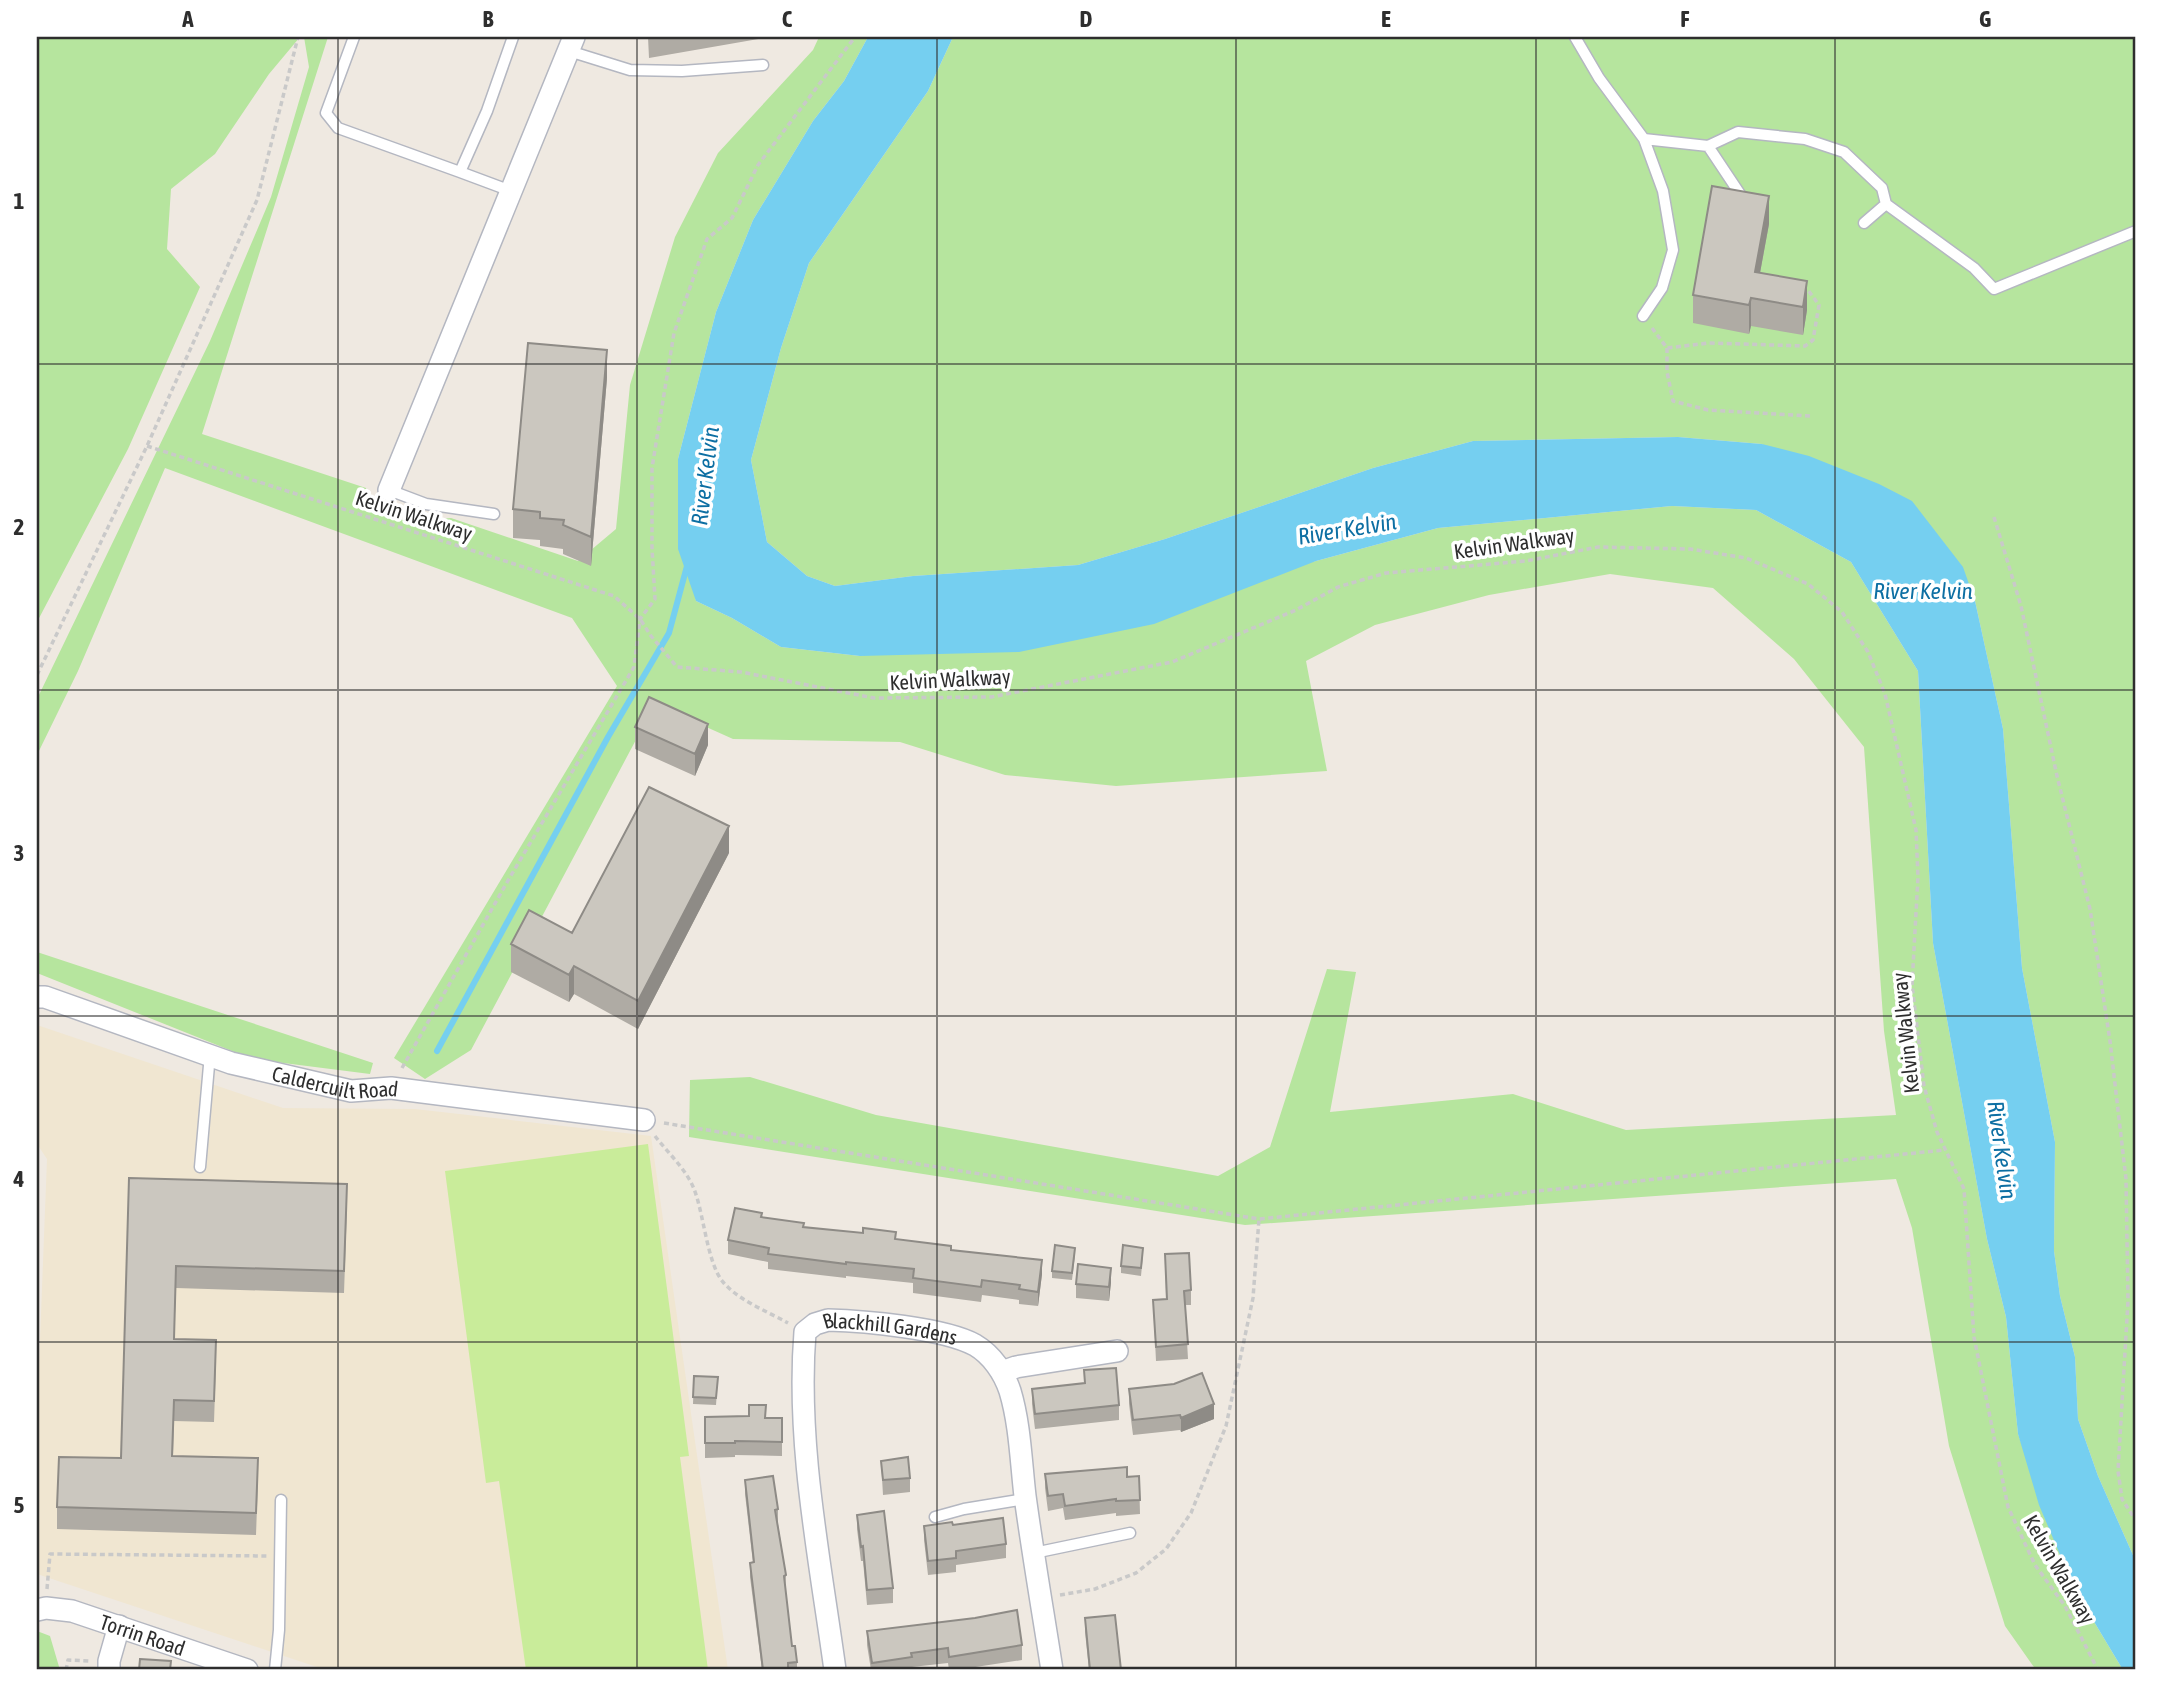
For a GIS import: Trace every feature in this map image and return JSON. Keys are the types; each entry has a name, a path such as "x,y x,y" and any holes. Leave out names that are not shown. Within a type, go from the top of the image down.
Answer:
{"street":[{"path":"389,490 571,44"},
{"name":"Caldercuilt Road","path":"37,997 45,997 231,1063 351,1091 391,1088 644,1120"},
{"name":"Blackhill Gardens","path":"835,1670 808,1467 803,1364 805,1332 815,1324 828,1320 932,1332 975,1346 1002,1372 1010,1392 1052,1670"},
{"path":"1002,1372 1016,1367 1117,1351"},
{"name":"Torrin Road","path":"41,1609 72,1611 243,1670"},
{"path":"109,1666 119,1626"}],"lane":[{"path":"354,37 326,113 338,128 511,191"},
{"path":"460,172 487,111 513,37"},
{"path":"1575,37 1599,78 1644,139 1662,191 1674,250 1662,288 1643,316"},
{"path":"571,44 630,70 682,71 763,65"},
{"path":"1644,139 1708,146 1738,132 1805,139 1844,152 1882,188 1886,204 1974,268 1994,289 2136,231"},
{"path":"1708,146 1746,202"},
{"path":"1864,222 1886,204"},
{"path":"389,490 426,504 494,514"},
{"path":"200,1167 210,1054"},
{"path":"935,1517 964,1509 1026,1499"},
{"path":"275,1670 279,1630 281,1500"},
{"path":"1034,1553 1130,1533"}],"path":[{"path":"37,674 147,446 257,200 298,37"},
{"path":"391,1088 634,667 640,619 655,599 652,548 653,468 674,333 707,239 732,218 758,166 855,37"},
{"path":"1667,348 1709,343 1805,346 1813,340 1819,305 1808,290"},
{"path":"1643,316 1667,348 1667,372 1673,401 1708,410 1810,415"},
{"name":"Kelvin Walkway","path":"147,446 614,596 640,619 677,667 741,671 874,698 991,698 1172,662 1296,610 1338,587 1386,573 1526,561 1598,547 1690,549 1746,558 1808,584 1842,612 1868,652 1885,694 1916,830 1918,877 1912,985 1924,1086 1937,1132 1964,1189 1974,1337 2008,1507 2035,1564 2065,1606 2098,1670"},
{"path":"1994,517 2021,606 2057,776 2090,909 2110,1041 2127,1206 2128,1301 2118,1471 2122,1499 2136,1521"},
{"path":"644,1120 1259,1219 1945,1150"},
{"path":"644,1120 694,1188 715,1266 722,1281 737,1294 805,1332"},
{"path":"1040,1597 1095,1590 1136,1573 1166,1549 1191,1513 1226,1426 1254,1298 1259,1219"},
{"path":"41,1609 50,1554 280,1556"},
{"path":"66,1670 68,1660 109,1666"}],"shaded area":[{"path":"37,1025 283,1108 415,1109 651,1136 728,1670 326,1670 37,1574 37,1417 47,1159 37,1144"}],"green space":[{"path":"37,37 300,37 269,74 215,154 171,189 167,249 200,287 128,449 37,622"},
{"path":"304,37 328,37 202,434 366,488 368,508 409,522 451,518 578,561 616,529 630,385 675,237 718,153 813,50 819,37 868,37 844,81 813,121 753,220 716,312 678,459 696,601 732,618 781,647 860,656 1316,561 1438,528 1672,506 1756,510 1851,562 1918,671 1933,943 1987,1239 2006,1317 2018,1434 2075,1590 2123,1670 2036,1670 2005,1626 1949,1446 1912,1228 1896,1179 1245,1225 689,1137 690,1080 750,1077 876,1115 1218,1176 1270,1147 1327,969 1356,972 1330,1112 1513,1094 1626,1130 1896,1115 1884,1031 1864,747 1794,659 1713,588 1610,574 1489,595 1375,625 1306,661 1327,771 1116,786 1005,775 900,742 733,739 655,704 471,1050 425,1079 394,1058 617,686 572,618 165,468 78,671 37,755 37,699 210,341 271,197 309,67"},
{"path":"953,37 2136,37 2136,1562 2098,1476 2078,1419 2075,1357 2060,1296 2054,1251 2055,1142 2022,968 2003,729 1975,601 1762,444 1678,437 1473,441 1373,468 1165,539 1078,565 913,576 835,586 807,576 767,542 751,460 781,348 809,263 928,91"},
{"path":"37,952 373,1063 370,1074 252,1059 37,973"},
{"path":"648,1144 689,1456 680,1457 708,1670 526,1670 499,1481 486,1483 445,1171"},
{"path":"37,1631 50,1636 60,1670 37,1670"}],"water":[{"name":"River Kelvin","path":"868,37 953,37 928,91 809,263 781,348 751,460 767,542 807,576 835,586 913,576 1078,565 1165,539 1373,468 1473,441 1678,437 1762,444 1809,456 1879,484 1912,501 1963,567 1975,601 2003,729 2022,968 2055,1142 2054,1251 2060,1296 2075,1357 2078,1419 2098,1476 2136,1562 2136,1670 2123,1670 2075,1590 2039,1505 2018,1434 2006,1317 1987,1239 1933,943 1918,671 1851,562 1756,510 1672,506 1438,528 1316,561 1154,624 1019,652 860,656 781,647 732,618 696,601 678,549 678,459 716,312 753,220 813,121 844,81"}],"building":[{"path":"1712,186 1769,196 1755,272 1807,281 1803,307 1751,298 1749,305 1693,295"},
{"path":"528,343 607,350 591,537 563,525 564,520 540,518 540,512 513,509"},
{"path":"649,697 708,724 695,754 635,727"},
{"path":"649,787 729,826 638,1001 574,966 569,975 511,944 529,910 572,933"},
{"path":"129,1178 347,1184 344,1271 176,1266 174,1339 216,1340 214,1401 174,1400 172,1456 258,1458 256,1513 57,1507 59,1457 121,1458"},
{"path":"735,1208 762,1213 761,1217 804,1223 803,1227 863,1233 863,1228 896,1232 895,1239 951,1246 951,1250 1042,1260 1038,1292 1019,1289 1020,1285 982,1280 981,1287 913,1278 914,1269 768,1254 769,1248 728,1240"},
{"path":"1055,1245 1075,1248 1072,1273 1052,1271"},
{"path":"1123,1245 1143,1248 1141,1268 1121,1266"},
{"path":"1189,1253 1191,1290 1184,1291 1188,1344 1156,1347 1153,1300 1167,1299 1165,1254"},
{"path":"1078,1264 1111,1268 1109,1287 1076,1284"},
{"path":"1116,1368 1119,1405 1035,1414 1032,1389 1085,1383 1084,1370"},
{"path":"1202,1373 1214,1404 1181,1418 1180,1415 1133,1420 1129,1389 1174,1384"},
{"path":"694,1376 718,1377 716,1398 693,1397"},
{"path":"749,1405 766,1405 765,1418 782,1418 782,1442 705,1443 705,1417 749,1416"},
{"path":"908,1457 910,1478 883,1480 881,1461"},
{"path":"1127,1467 1127,1477 1139,1476 1140,1500 1116,1499 1065,1506 1063,1494 1048,1496 1045,1474"},
{"path":"773,1476 792,1646 795,1646 797,1662 788,1663 788,1670 763,1670 750,1563 754,1562 745,1480"},
{"path":"884,1511 893,1588 867,1590 857,1515"},
{"path":"1003,1518 1006,1544 956,1551 956,1558 928,1561 924,1526"},
{"path":"1017,1610 1022,1645 949,1657 948,1648 911,1653 912,1657 872,1663 867,1631"},
{"path":"1115,1615 1121,1670 1090,1670 1085,1618"},
{"path":"140,1659 171,1661 170,1670 139,1670"}],"waterway":[{"path":"437,1051 608,737 669,633 687,566"}]}
